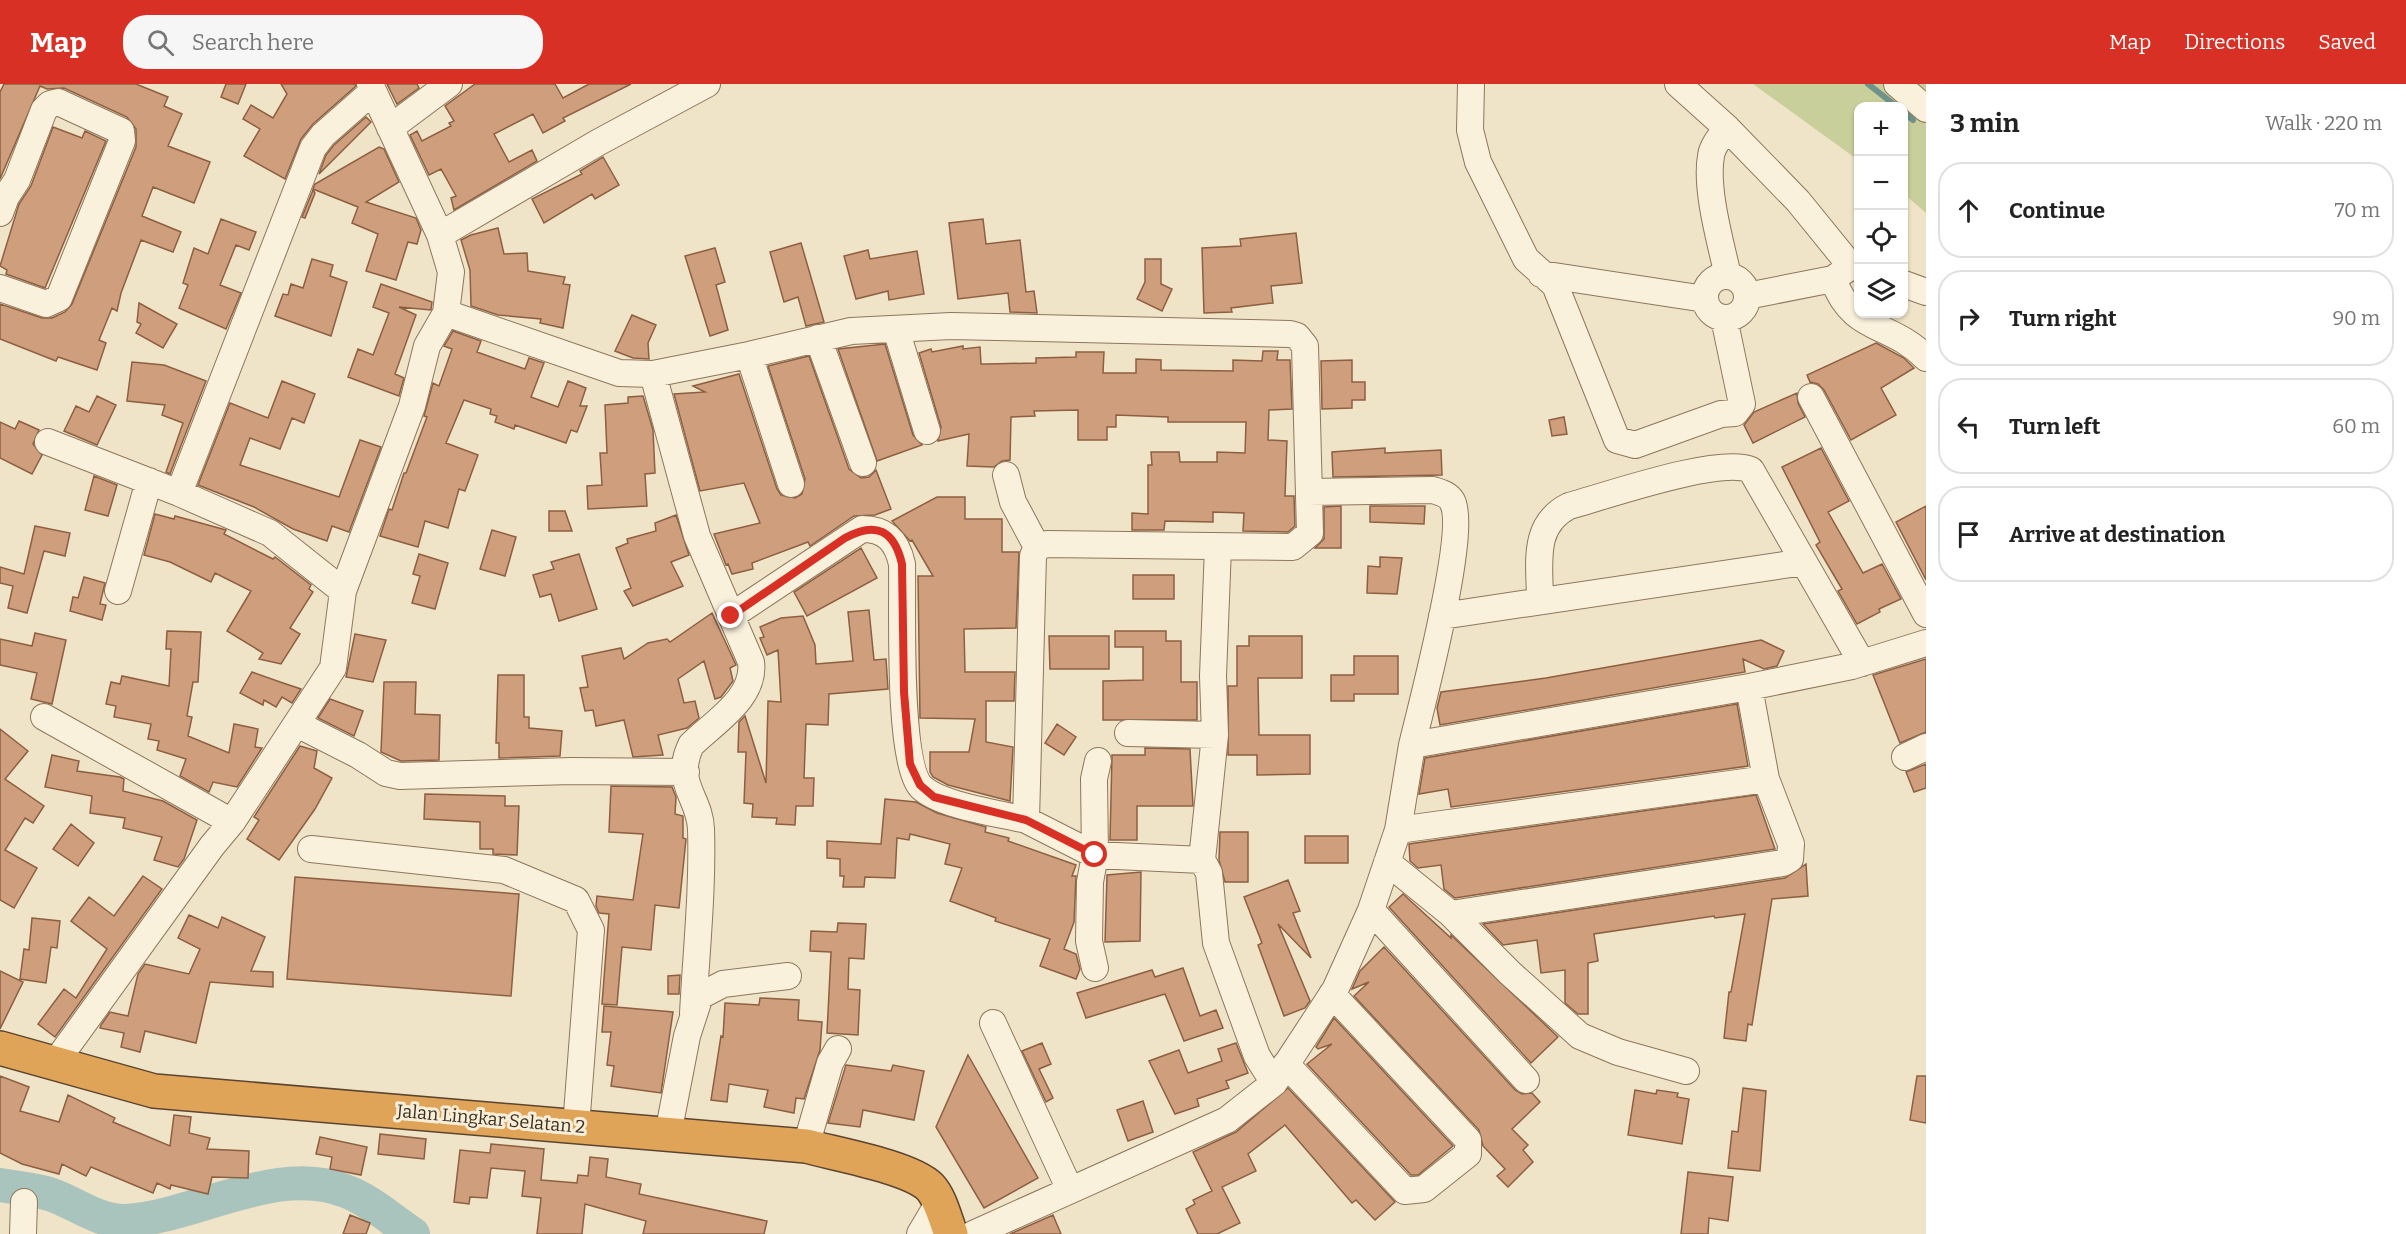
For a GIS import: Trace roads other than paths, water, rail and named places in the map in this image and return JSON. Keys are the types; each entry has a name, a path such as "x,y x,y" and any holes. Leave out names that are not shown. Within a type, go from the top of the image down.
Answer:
{"highway":[{"name":"Jalan Lingkar Selatan 2","path":"0,1048 153,1091 806,1146 894,1169 915,1178 929,1187 939,1202 951,1234"}],"street":[{"path":"390,128 449,84"},
{"path":"440,235 598,142 707,84"},
{"path":"1471,84 1470,130 1478,162 1526,259 1555,285 1617,440 1635,445 1721,414 1736,412 1742,404 1724,318"},
{"path":"1678,84 1726,128 1798,201 1847,271 1843,303 1851,311 1908,341 1926,358"},
{"path":"1898,84 1926,109"},
{"path":"55,1063 232,822 333,668 343,591 412,406 427,346 446,313 451,272 440,235 372,87 323,135 313,148 179,493"},
{"path":"0,288 46,304 59,298 122,141 121,131 58,102 50,104 44,110 17,180 2,203"},
{"path":"1726,128 1711,153 1710,167 1714,212 1728,276"},
{"path":"1747,296 1847,271"},
{"path":"1541,274 1705,299"},
{"path":"1728,276 1741,283 1747,296 1743,310 1738,315 1724,318 1711,312 1705,299 1709,285 1714,280 1728,276"},
{"path":"1908,285 1926,292"},
{"path":"446,313 619,374 653,374 852,331 896,329 963,327 1290,334 1297,336 1305,346 1310,532 1300,543 1293,547 1218,548 1047,544 1036,547"},
{"path":"896,329 927,431"},
{"path":"818,338 863,463"},
{"path":"749,355 791,484"},
{"path":"653,374 697,536 751,662 750,681 738,701 691,745 687,754 685,782 701,826 693,1014 668,1134"},
{"path":"1811,397 1926,614"},
{"path":"48,442 179,493 270,532 343,591"},
{"path":"1540,601 1541,543 1546,525 1558,512 1569,506 1718,468 1739,467 1752,471 1862,663"},
{"path":"1006,475 1012,502 1036,547 1033,556 1026,820"},
{"path":"118,591 149,481"},
{"path":"973,1234 1227,1120 1280,1074 1332,994 1371,910 1398,830 1412,745 1454,557 1456,518 1453,501 1447,495 1433,490 1309,492"},
{"path":"731,616 845,538 862,529 883,532 898,547 902,564 904,692 910,764 920,785 934,797 1026,820 1095,855 1202,860"},
{"path":"1218,548 1213,676 1215,735 1202,860 1209,873 1216,943 1257,1056 1280,1074 1405,1191 1424,1189 1468,1154 1468,1140 1332,994"},
{"path":"1442,616 1804,562"},
{"path":"1412,745 1749,687 1862,663 1926,645"},
{"path":"1452,914 1786,863 1790,859 1791,844 1766,779 1749,687"},
{"path":"44,717 232,822"},
{"path":"297,724 358,755 386,773 400,776 572,771 686,772"},
{"path":"1128,733 1215,735"},
{"path":"1095,968 1089,941 1090,882 1095,855 1093,786 1098,761"},
{"path":"1398,830 1766,779"},
{"path":"311,849 504,870 576,900 591,930 576,1126"},
{"path":"1387,862 1452,914 1510,973 1580,1036 1618,1052 1686,1071"},
{"path":"1371,910 1526,1080"},
{"path":"693,1014 700,996 723,984 788,976"},
{"path":"993,1023 1070,1190"},
{"path":"806,1146 830,1063 838,1049"},
{"path":"22,1234 24,1202"},
{"path":"920,1234 939,1202"}],"waterway":[{"path":"1868,84 1891,102"},
{"path":"1908,116 1913,120"},
{"path":"0,1185 43,1192 96,1215 126,1221 181,1211 266,1187 294,1183 322,1184 357,1196 413,1234"}]}
